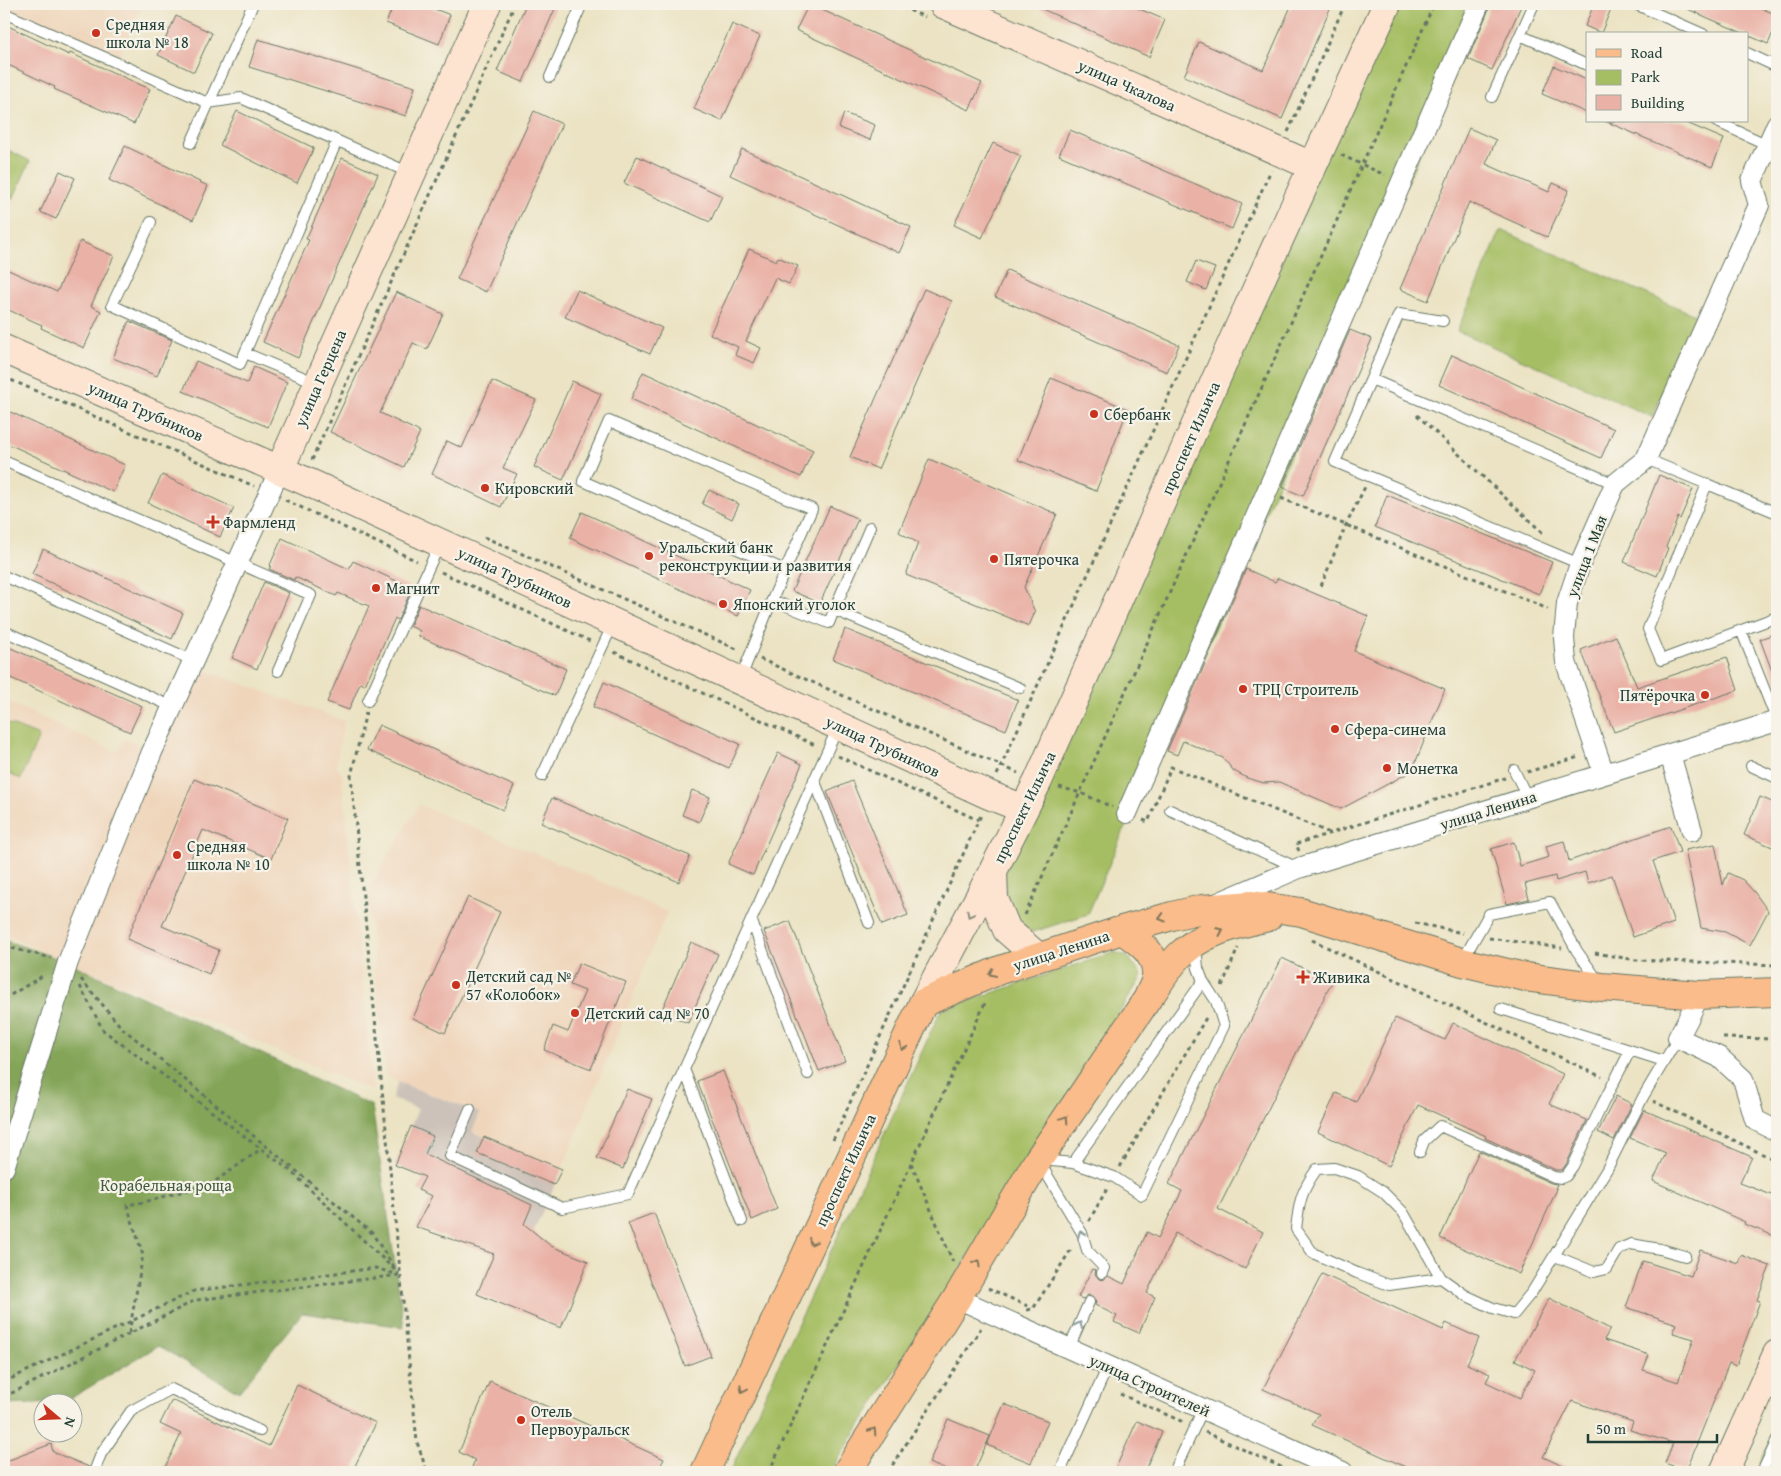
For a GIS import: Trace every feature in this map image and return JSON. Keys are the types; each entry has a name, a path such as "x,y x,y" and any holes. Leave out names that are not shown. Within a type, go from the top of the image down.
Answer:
{"main road":[{"name":"улица Ленина","path":"923,1003 1000,970 1122,930 1202,909 1252,905 1294,911 1462,962 1525,977 1602,987 1698,995 1777,992"},
{"name":"улица Ленина","path":"1148,998 1180,955 1196,944 1220,930 1237,924 1294,911"},
{"path":"847,1472 957,1298 1038,1160 1148,998 1156,976 1155,964 1150,952 1139,941 1122,930"},
{"name":"проспект Ильича","path":"705,1472 923,1003"}],"street":[{"name":"улица Герцена","path":"4,1168 68,962 152,752 238,562 296,478 318,384 487,4"},
{"name":"улица Чкалова","path":"943,4 1312,166"},
{"name":"проспект Ильича","path":"923,1003 1038,781 1312,166 1387,4"},
{"path":"1132,815 1267,492 1479,4"},
{"path":"1616,484 1646,459 1759,205 1752,181 1777,124"},
{"name":"улица Трубников","path":"4,349 296,478 434,554 608,635 740,681 989,795 1024,809"},
{"name":"улица 1 Мая","path":"1604,774 1566,662 1564,638 1567,603 1576,562 1616,484"},
{"name":"улица Ленина","path":"1202,909 1302,867 1777,721"},
{"path":"1670,754 1692,831"},
{"name":"проспект Ильича","path":"993,871 994,899 1007,930 1038,957"},
{"path":"1698,995 1678,1038 1719,1057 1743,1079 1755,1120 1777,1131"},
{"name":"улица Строителей","path":"957,1298 991,1324 1069,1348 1343,1472"},
{"path":"1724,1472 1775,1368"}],"lane":[{"path":"191,143 253,4"},
{"path":"550,77 582,4"},
{"path":"1492,97 1534,4"},
{"path":"1635,4 1698,32"},
{"path":"4,13 208,103 241,98 412,173"},
{"path":"1520,35 1586,65"},
{"path":"1748,55 1777,67"},
{"path":"1717,122 1768,144"},
{"path":"151,222 112,305 240,364 337,140"},
{"path":"1443,321 1400,314 1335,462 1576,562"},
{"path":"244,353 318,384"},
{"path":"1371,379 1616,484"},
{"path":"740,681 772,600 812,508 609,421 583,481 785,570"},
{"path":"1646,459 1777,513"},
{"path":"4,461 311,594 278,672"},
{"path":"1707,484 1648,629 1661,660 1777,617"},
{"path":"772,600 828,623 870,527"},
{"path":"368,701 434,554"},
{"path":"4,576 194,661"},
{"path":"834,610 1020,688"},
{"path":"1741,630 1777,721"},
{"path":"4,631 173,707"},
{"path":"542,776 608,635"},
{"path":"470,1109 450,1156 562,1208 628,1194 838,726"},
{"path":"1751,766 1777,778"},
{"path":"1515,773 1527,797"},
{"path":"814,780 869,923"},
{"path":"1170,810 1302,867"},
{"path":"1462,962 1489,914 1550,902 1602,987"},
{"path":"751,919 808,1074"},
{"path":"1038,1160 1072,1163 1114,1177 1142,1194 1224,1026 1216,1001 1203,981 1198,968 1196,944"},
{"path":"1072,1163 1203,981"},
{"path":"1502,1008 1664,1061"},
{"path":"1441,1278 1389,1285 1313,1253 1296,1229 1299,1205 1306,1184 1317,1169 1334,1168 1358,1176 1383,1192 1403,1212 1441,1278 1465,1295 1493,1308 1514,1314 1532,1292 1607,1169 1643,1097 1678,1038"},
{"path":"1420,1152 1424,1141 1440,1126 1554,1177 1566,1176 1574,1166 1630,1051"},
{"path":"684,1069 742,1222"},
{"path":"1038,1160 1082,1233 1087,1250 1104,1268 1102,1274"},
{"path":"1554,1256 1594,1272 1607,1269 1619,1250 1631,1244 1685,1256"},
{"path":"1069,1348 1089,1302"},
{"path":"1060,1472 1108,1366"},
{"path":"94,1472 101,1454 131,1411 171,1389 260,1431"},
{"path":"1174,1472 1203,1409"},
{"path":"1762,1472 1777,1440"}],"path":[{"path":"296,478 515,4"},
{"path":"830,1146 1345,4"},
{"path":"1015,937 1434,4"},
{"path":"4,377 296,478 434,554 608,635 827,750 978,820"},
{"path":"1414,412 1576,562"},
{"path":"1321,586 1346,525 1370,476"},
{"path":"1267,492 1566,617"},
{"path":"476,533 1001,766 1038,781 1080,793 1148,822 1171,767 1330,833"},
{"path":"368,701 351,776 417,1442 427,1472"},
{"path":"1302,867 1296,844 1515,773 1596,752"},
{"path":"1412,922 1477,936 1636,960 1777,965"},
{"path":"888,1472 979,1330 1033,1309 1082,1233 1216,1001 1241,939"},
{"path":"1309,939 1614,1083"},
{"path":"4,946 68,962 121,1027 372,1233 399,1275"},
{"path":"68,962 103,1030 292,1172 399,1275"},
{"path":"4,999 68,962"},
{"path":"769,1472 1000,970"},
{"path":"1718,1038 1777,1039"},
{"path":"1643,1097 1777,1161"},
{"path":"129,1334 143,1255 127,1205 213,1183 260,1149"},
{"path":"4,1382 194,1291 374,1268 399,1275"},
{"path":"4,1397 196,1300 399,1275"},
{"path":"979,1330 991,1324"},
{"path":"1100,1385 1292,1472"}],"shaded area":[{"name":"Средняя школа № 18","path":"4,4 144,4 118,59 4,7"},
{"name":"Средняя школа № 10","path":"200,668 344,721 336,765 342,775 373,1091 4,935 4,700 117,752 125,739 161,755"},
{"name":"Детский сад № 57 «Колобок»","path":"419,805 584,874 667,912 562,1169 472,1132 480,1113 386,1077 367,892"},
{"path":"398,1082 480,1113 472,1132 562,1169 533,1232 523,1264 416,1227 432,1196 418,1190 424,1177 395,1165 418,1109 392,1098"}],"green space":[{"path":"1393,4 1484,4 1242,568 1088,914 1033,932 1013,922 1008,909 1004,874"},
{"path":"4,148 30,161 13,199 4,194"},
{"path":"1501,230 1697,316 1652,417 1457,331"},
{"path":"4,722 39,736 21,779 4,772"},
{"name":"Корабельная роща","path":"4,940 68,962 372,1106 404,1327 302,1313 239,1392 158,1346 78,1394 32,1394 32,1404 4,1405"},
{"path":"1115,952 1128,957 1142,976 957,1274 830,1472 730,1472 941,1010"},
{"path":"1777,1427 1777,1472 1756,1472"}],"building":[{"path":"394,4 422,4 450,15 439,44 386,23"},
{"path":"526,4 557,4 523,82 497,71"},
{"path":"809,4 982,83 969,110 796,30"},
{"path":"1031,4 1128,4 1165,20 1149,57"},
{"path":"1292,4 1332,4 1282,119 1184,76 1199,42 1263,70"},
{"path":"1491,4 1522,4 1492,70 1468,59"},
{"path":"1594,4 1613,4 1601,32 1585,26"},
{"path":"1676,4 1752,4 1777,15 1777,23 1768,44 1748,35 1748,32 1740,32"},
{"path":"176,16 212,33 194,72 158,55"},
{"path":"4,24 69,55 70,53 150,89 134,124 54,89 55,87 4,63"},
{"path":"732,24 760,36 722,121 694,109"},
{"path":"258,39 415,87 406,116 249,67"},
{"path":"1554,66 1586,80 1586,113 1542,94"},
{"path":"237,111 314,148 297,183 220,145"},
{"path":"534,111 562,124 486,292 457,279"},
{"path":"844,113 875,125 870,140 839,128"},
{"path":"1607,122 1684,122 1724,139 1712,167"},
{"path":"1469,128 1496,140 1486,164 1549,192 1553,183 1569,190 1547,237 1469,202 1428,301 1400,289"},
{"path":"1070,130 1242,204 1232,229 1059,155"},
{"path":"993,143 1021,156 982,238 954,225"},
{"path":"125,146 208,186 193,220 109,180"},
{"path":"742,149 911,227 899,253 730,175"},
{"path":"637,156 722,196 710,222 624,183"},
{"path":"342,158 378,174 298,358 263,342 309,240 306,239"},
{"path":"60,171 75,178 56,219 40,212"},
{"path":"80,241 114,256 91,306 101,311 84,348 41,328 42,325 4,308 4,268 57,292"},
{"path":"749,249 776,261 778,257 798,266 789,284 775,278 746,341 761,348 754,363 735,355 738,347 710,334"},
{"path":"1196,261 1215,268 1206,290 1187,282"},
{"path":"1007,270 1179,345 1167,372 995,297"},
{"path":"924,289 952,301 878,469 850,457"},
{"path":"577,290 662,328 650,354 565,317"},
{"path":"396,292 443,314 427,349 413,343 380,413 420,432 404,467 330,432"},
{"path":"129,321 172,340 157,376 113,358"},
{"path":"1350,330 1372,339 1303,496 1282,487"},
{"path":"1452,355 1614,429 1601,458 1439,385"},
{"path":"196,361 247,383 254,367 287,382 268,427 183,391"},
{"path":"643,372 813,450 801,477 631,399"},
{"path":"1051,378 1128,409 1096,491 1018,460"},
{"path":"492,381 536,400 503,468 517,474 501,507 432,474 447,441 462,448"},
{"path":"572,381 601,394 563,480 534,467"},
{"path":"4,409 125,465 113,492 4,442"},
{"path":"929,459 1057,514 1024,587 1035,612 1029,626 906,575 918,543 899,532"},
{"path":"162,475 234,508 220,537 148,503"},
{"path":"1659,475 1693,489 1680,519 1678,517 1657,576 1624,562"},
{"path":"709,490 739,504 732,519 702,504"},
{"path":"1387,495 1552,562 1539,594 1375,527"},
{"path":"830,506 858,519 820,603 792,591"},
{"path":"582,512 750,590 738,616 570,538"},
{"path":"282,538 349,569 353,561 412,588 398,620 395,618 365,685 360,683 349,710 327,702 369,606 338,593 336,596 295,577 294,580 269,569"},
{"path":"43,549 183,613 172,639 32,574"},
{"path":"1246,569 1275,582 1278,578 1368,616 1354,651 1445,689 1412,771 1341,809 1279,782 1264,783 1247,778 1234,771 1223,758 1183,741 1177,755 1167,751"},
{"path":"264,582 289,593 257,669 232,658"},
{"path":"419,605 566,669 555,696 418,636 420,631 410,626"},
{"path":"845,629 1018,700 1006,730 833,659"},
{"path":"1777,633 1777,682 1776,682 1760,639"},
{"path":"1616,636 1637,687 1727,657 1738,690 1614,732 1581,650"},
{"path":"4,645 142,706 130,732 4,675"},
{"path":"604,682 740,744 729,768 593,707"},
{"path":"379,725 514,786 503,810 367,750"},
{"path":"778,753 802,764 753,875 728,864"},
{"path":"194,779 288,818 271,859 203,830 162,926 219,950 209,974 127,939"},
{"path":"852,781 908,915 882,925 827,792"},
{"path":"692,790 710,797 699,822 682,815"},
{"path":"1760,797 1777,804 1777,849 1744,835"},
{"path":"552,798 690,856 679,882 541,823"},
{"path":"1671,826 1680,852 1653,861 1674,923 1633,937 1612,875 1588,883 1585,872 1556,881 1555,876 1525,884 1529,899 1507,904 1491,849 1514,842 1520,866 1549,857 1546,846 1564,841 1569,861"},
{"path":"1715,844 1723,885 1728,873 1743,880 1768,911 1750,945 1725,932 1701,928 1685,850"},
{"path":"468,897 500,912 445,1033 413,1018"},
{"path":"790,921 845,1061 819,1071 764,931"},
{"path":"691,942 718,954 688,1023 661,1012"},
{"path":"1282,958 1332,982 1218,1209 1263,1232 1245,1269 1175,1233 1147,1293 1155,1297 1139,1333 1114,1322 1117,1316 1095,1305 1096,1301 1092,1296 1088,1295 1083,1299 1078,1297 1092,1269 1096,1270 1095,1274 1099,1279 1103,1280 1108,1276 1124,1284 1147,1232 1158,1238 1182,1191 1169,1184"},
{"path":"579,963 626,982 591,1069 544,1050 553,1026 568,1032 585,991 570,985"},
{"path":"1395,1018 1445,1040 1453,1023 1563,1074 1549,1104 1587,1120 1562,1170 1556,1170 1485,1138 1486,1136 1418,1105 1389,1166 1318,1132 1336,1093 1356,1102"},
{"path":"723,1071 777,1209 752,1220 697,1081"},
{"path":"627,1089 652,1099 623,1169 597,1158"},
{"path":"1616,1096 1632,1104 1614,1140 1598,1132"},
{"path":"1644,1110 1752,1157 1740,1183 1777,1197 1777,1237 1744,1224 1745,1222 1653,1181 1666,1153 1630,1138"},
{"path":"411,1126 433,1136 425,1154 532,1205 524,1224 551,1246 588,1261 561,1328 477,1294 494,1254 416,1227 432,1196 418,1190 425,1177 395,1165"},
{"path":"484,1137 562,1169 554,1185 477,1153"},
{"path":"1479,1151 1557,1184 1555,1189 1557,1189 1519,1274 1440,1238"},
{"path":"654,1213 711,1356 685,1366 628,1223"},
{"path":"1700,1250 1738,1263 1741,1255 1770,1266 1757,1300 1760,1301 1736,1366 1729,1363 1686,1471 1665,1463 1673,1443 1630,1430 1633,1422 1572,1401 1543,1457 1576,1472 1417,1472 1312,1425 1319,1414 1263,1389 1322,1274 1443,1330 1446,1323 1479,1338 1467,1364 1490,1374 1486,1382 1520,1398 1535,1370 1515,1360 1549,1298 1610,1329 1604,1340 1649,1355 1643,1370 1678,1382 1694,1339 1673,1333 1677,1324 1626,1307 1643,1261 1691,1276"},
{"path":"490,1381 664,1459 657,1472 470,1472 475,1460 459,1452"},
{"path":"297,1385 376,1423 352,1472 163,1472 181,1434 160,1424 172,1400 269,1446"},
{"path":"1004,1404 1048,1421 1031,1463 987,1445"},
{"path":"948,1419 990,1436 974,1472 952,1472 929,1463"},
{"path":"1137,1421 1162,1432 1144,1472 1114,1472"},
{"path":"51,1444 53,1452 89,1467 87,1472 4,1472 4,1462"}],"place":[{"name":"Средняя школа № 18","path":"96,33"},
{"name":"Сбербанк","path":"1094,414"},
{"name":"Кировский","path":"485,488"},
{"name":"Фармленд","path":"213,522"},
{"name":"Уральский банк реконструкции и развития","path":"649,556"},
{"name":"Пятерочка","path":"994,559"},
{"name":"Магнит","path":"376,588"},
{"name":"Японский уголок","path":"723,604"},
{"name":"ТРЦ Строитель","path":"1243,689"},
{"name":"Пятёрочка","path":"1705,695"},
{"name":"Сфера-синема","path":"1335,729"},
{"name":"Монетка","path":"1387,768"},
{"name":"Средняя школа № 10","path":"177,855"},
{"name":"Живика","path":"1303,977"},
{"name":"Детский сад № 57 «Колобок»","path":"456,985"},
{"name":"Детский сад № 70","path":"575,1013"},
{"name":"Отель Первоуральск","path":"521,1420"}]}
